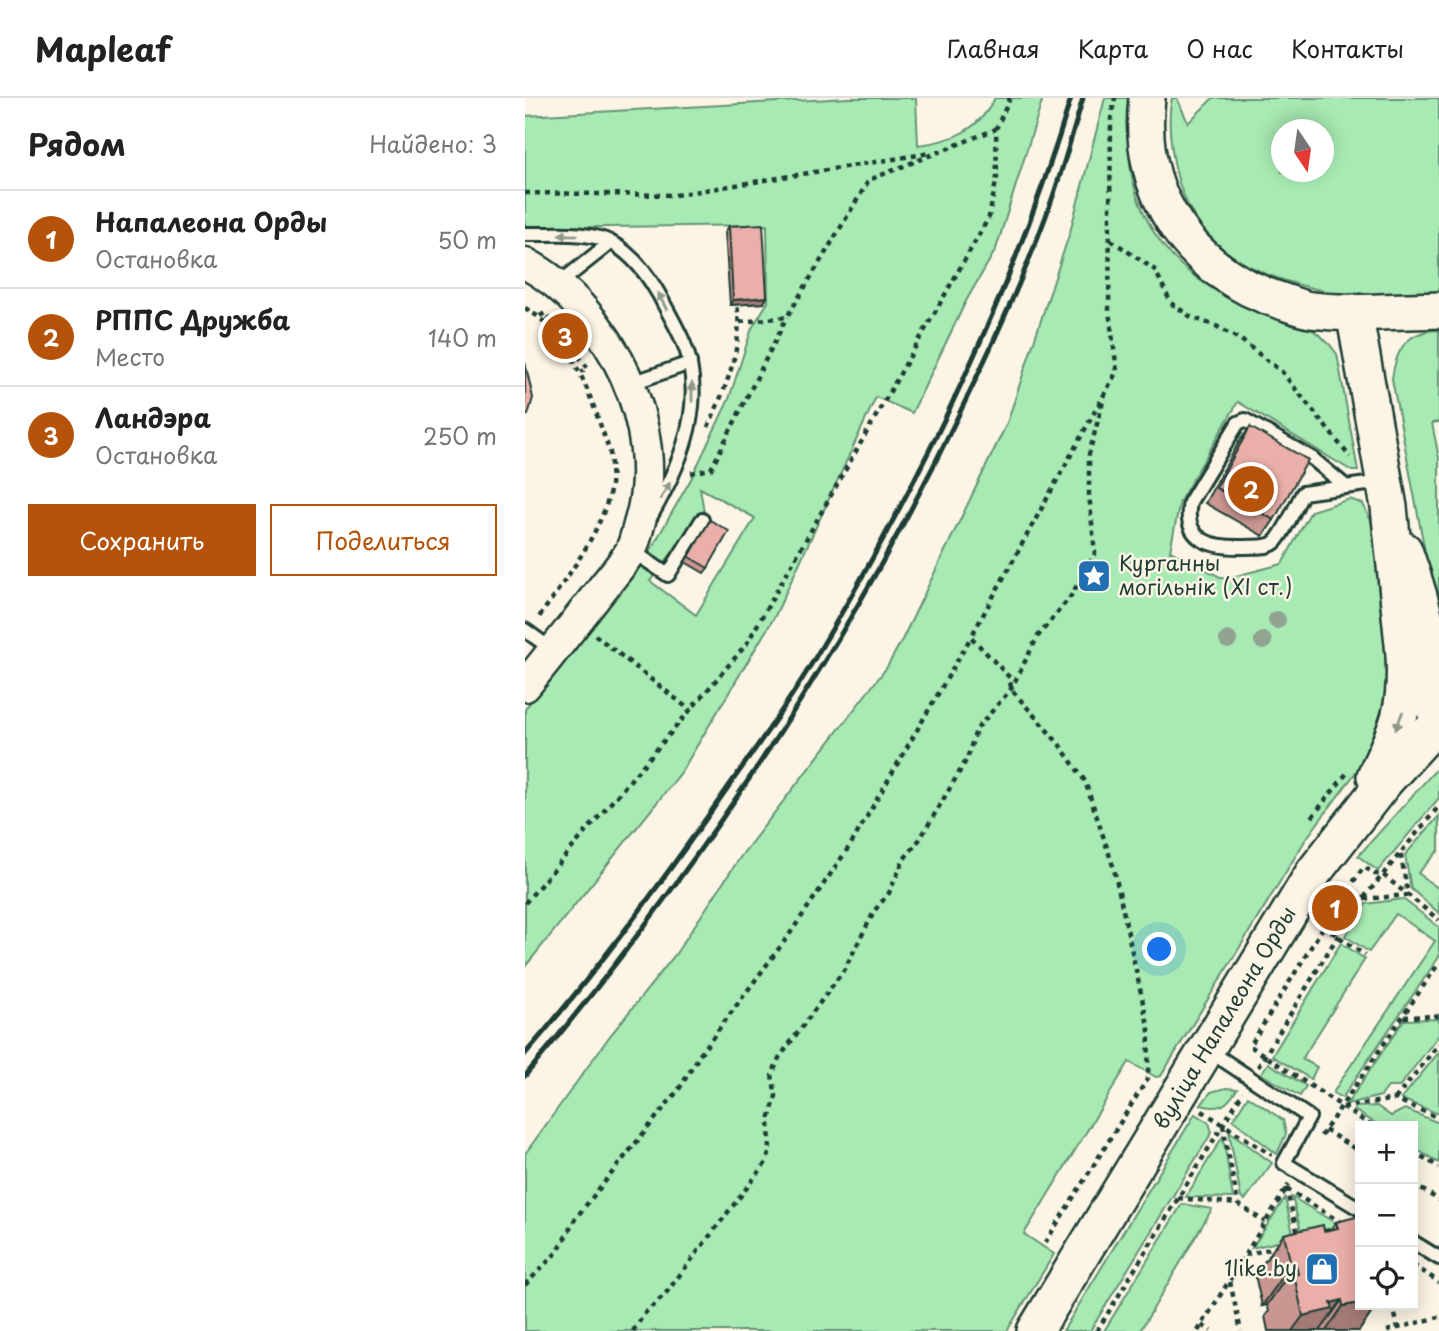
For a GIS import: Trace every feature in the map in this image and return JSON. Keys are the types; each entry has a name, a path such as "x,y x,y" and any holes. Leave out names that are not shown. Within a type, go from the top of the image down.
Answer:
{"main road":[{"path":"1146,98 1149,159 1156,187 1175,225 1199,256 1263,295 1310,310 1439,310"},
{"path":"1149,159 1161,98"},
{"path":"1354,312 1368,489 1422,601 1426,657 1439,717"},
{"path":"1426,657 1439,700"},
{"path":"1359,811 1403,714 1406,690 1426,657"},
{"name":"вуліца Напалеона Орды","path":"1035,1331 1314,872 1359,811 1439,722"}],"street":[{"path":"525,263 557,285 591,319 620,363 629,384 649,469 645,504 631,550 525,686"}],"lane":[{"path":"525,234 585,236 610,243 644,270 672,319 690,363 693,393 690,422 676,471 631,550 668,575 702,520"},
{"path":"557,285 610,243"},
{"path":"629,384 690,363"},
{"path":"1245,420 1368,489 1303,493 1276,541 1268,546 1220,547 1198,537 1187,514 1190,502 1238,422 1245,420"},
{"path":"527,632 554,651"},
{"path":"1206,1049 1309,1117 1284,1163 1355,1206"},
{"path":"1418,1244 1439,1258"}],"path":[{"path":"525,903 746,645 989,217 997,177 996,129 1010,98"},
{"path":"525,1284 558,1251 575,1219 679,1089 701,1053 789,935 851,844 971,638 1117,371 1109,311 1111,119 1115,98"},
{"path":"525,193 675,195 930,153 967,143 996,129"},
{"path":"693,464 690,474 711,470 787,317 869,180 930,153"},
{"path":"1110,240 1155,270 1171,303 1191,317 1216,326 1241,340 1282,372 1343,447 1368,489"},
{"path":"707,431 722,397 737,344 740,322 737,305"},
{"path":"525,308 540,316 545,313 588,368 581,372 610,452 611,486 599,522 527,632"},
{"path":"740,322 787,317"},
{"path":"633,1331 644,1314 666,1293 765,1164 770,1151 769,1120 776,1096 772,1074 779,1058 844,970 875,910 889,893 904,859 920,839 967,759 976,730 1011,689 1038,636 1070,596 1095,553 1089,494 1089,454 1104,395"},
{"path":"577,621 690,710"},
{"path":"971,638 1010,678 1011,689 1059,744 1085,781 1114,869 1149,1030 1148,1078 1045,1243"},
{"path":"1312,817 1352,762"},
{"path":"1097,1331 1338,936 1400,850 1439,806"},
{"path":"1400,850 1408,895"},
{"path":"1364,1121 1250,1046 1364,867 1375,874 1382,874 1439,920"},
{"path":"1363,899 1408,895"},
{"path":"1324,926 1365,955"},
{"path":"1198,1331 1286,1188 1439,963"},
{"path":"1403,1017 1439,1016"},
{"path":"1395,1099 1439,1044"},
{"path":"1341,1107 1395,1099 1439,1118"},
{"path":"1223,1124 1284,1163 1286,1188 1300,1242"},
{"path":"1223,1124 1238,1204"},
{"path":"1325,1130 1355,1149"},
{"path":"1418,1154 1439,1167"},
{"path":"1418,1187 1439,1200"},
{"path":"1286,1188 1353,1230"},
{"path":"1178,1198 1238,1204 1265,1222"},
{"path":"1245,1255 1289,1244"},
{"path":"1418,1268 1439,1282"},
{"path":"1229,1281 1241,1331"},
{"path":"1394,1310 1398,1328"},
{"path":"1387,1331 1439,1317"},
{"path":"1202,1325 1211,1331"}],"green space":[{"path":"849,98 916,98 918,145 964,132 981,118 995,98 1043,98 996,249 966,301 912,413 876,397 775,616 680,774 525,967 525,709 649,553 691,479 729,399 752,328 768,302 767,225 525,228 525,116","holes":["700,488 755,518 696,615 650,581 704,512"]},
{"path":"1105,98 1136,98 1130,126 1129,154 1133,181 1141,208 1154,233 1171,255 1192,274 1216,290 1312,330 1326,340 1337,354 1358,471 1352,471 1238,402 1180,501 1170,551 1224,579 1282,564 1311,511 1350,499 1363,504 1382,544 1389,704 1362,764 1306,839 1161,1076 1156,1077 1129,1062 1024,1234 1054,1254 1007,1331 525,1331 525,1154 609,1037 675,955 741,856 887,667 902,640 1007,423 1070,232"},
{"path":"1172,98 1177,98 1188,123 1213,98 1439,98 1439,296 1378,299 1342,296 1290,282 1245,264 1225,251 1194,217 1175,168 1170,124"},
{"path":"1439,330 1439,422 1432,423 1439,458 1439,625 1392,379 1397,359 1405,344 1419,334"},
{"path":"1439,766 1439,798 1378,871 1358,856"},
{"path":"1439,816 1439,850 1418,873 1439,889 1439,913 1411,889 1405,855"},
{"path":"1403,899 1439,927 1439,957 1342,1098 1333,1093 1435,941 1396,914 1369,952 1345,936 1366,904"},
{"path":"1341,943 1365,959 1302,1059 1317,1067 1311,1079 1272,1056"},
{"path":"1439,1019 1439,1035 1399,1087 1388,1087 1381,1096 1347,1104 1404,1020"},
{"path":"1439,1052 1439,1114 1401,1099"},
{"path":"1268,1063 1306,1086 1300,1096 1261,1074"},
{"path":"1226,1088 1237,1089 1226,1103 1218,1107 1201,1105 1211,1092"},
{"path":"1248,1096 1283,1120 1286,1134 1277,1154 1233,1120"},
{"path":"1377,1106 1391,1116 1405,1109 1439,1123 1439,1163 1418,1150 1418,1121 1372,1121 1354,1110 1355,1107"},
{"path":"1195,1114 1209,1123 1212,1132 1090,1331 1063,1331"},
{"path":"1229,1131 1272,1163 1245,1200 1241,1198"},
{"path":"1223,1136 1233,1198 1186,1197"},
{"path":"1292,1197 1342,1227 1302,1235"},
{"path":"1285,1198 1294,1238 1252,1248"},
{"path":"1182,1204 1212,1209 1140,1331 1104,1331"}],"building":[{"path":"763,224 767,297 733,300 729,226"},
{"path":"525,362 533,398 528,415 525,415"},
{"path":"1250,427 1308,460 1274,520 1216,488"},
{"path":"710,520 729,531 708,568 689,557"},
{"path":"1355,1217 1355,1304 1343,1306 1342,1300 1331,1303 1333,1309 1303,1316 1294,1275 1298,1274 1296,1264 1291,1265 1284,1234 1323,1225 1324,1231 1338,1228 1336,1222"}],"railway":[{"path":"525,1054 599,964 692,838 786,703 849,600 924,462 990,319 1020,247 1071,98"},
{"path":"525,1076 588,999 708,839 818,672 868,587 961,410 1009,307 1051,202 1083,98"}],"place":[{"name":"Ландэра","path":"565,336"},
{"name":"РППС Дружба","path":"1251,489"},
{"name":"Курганны могільнік (XI ст.)","path":"1094,576"},
{"name":"Напалеона Орды","path":"1335,908"},
{"name":"1like.by","path":"1322,1269"}]}
